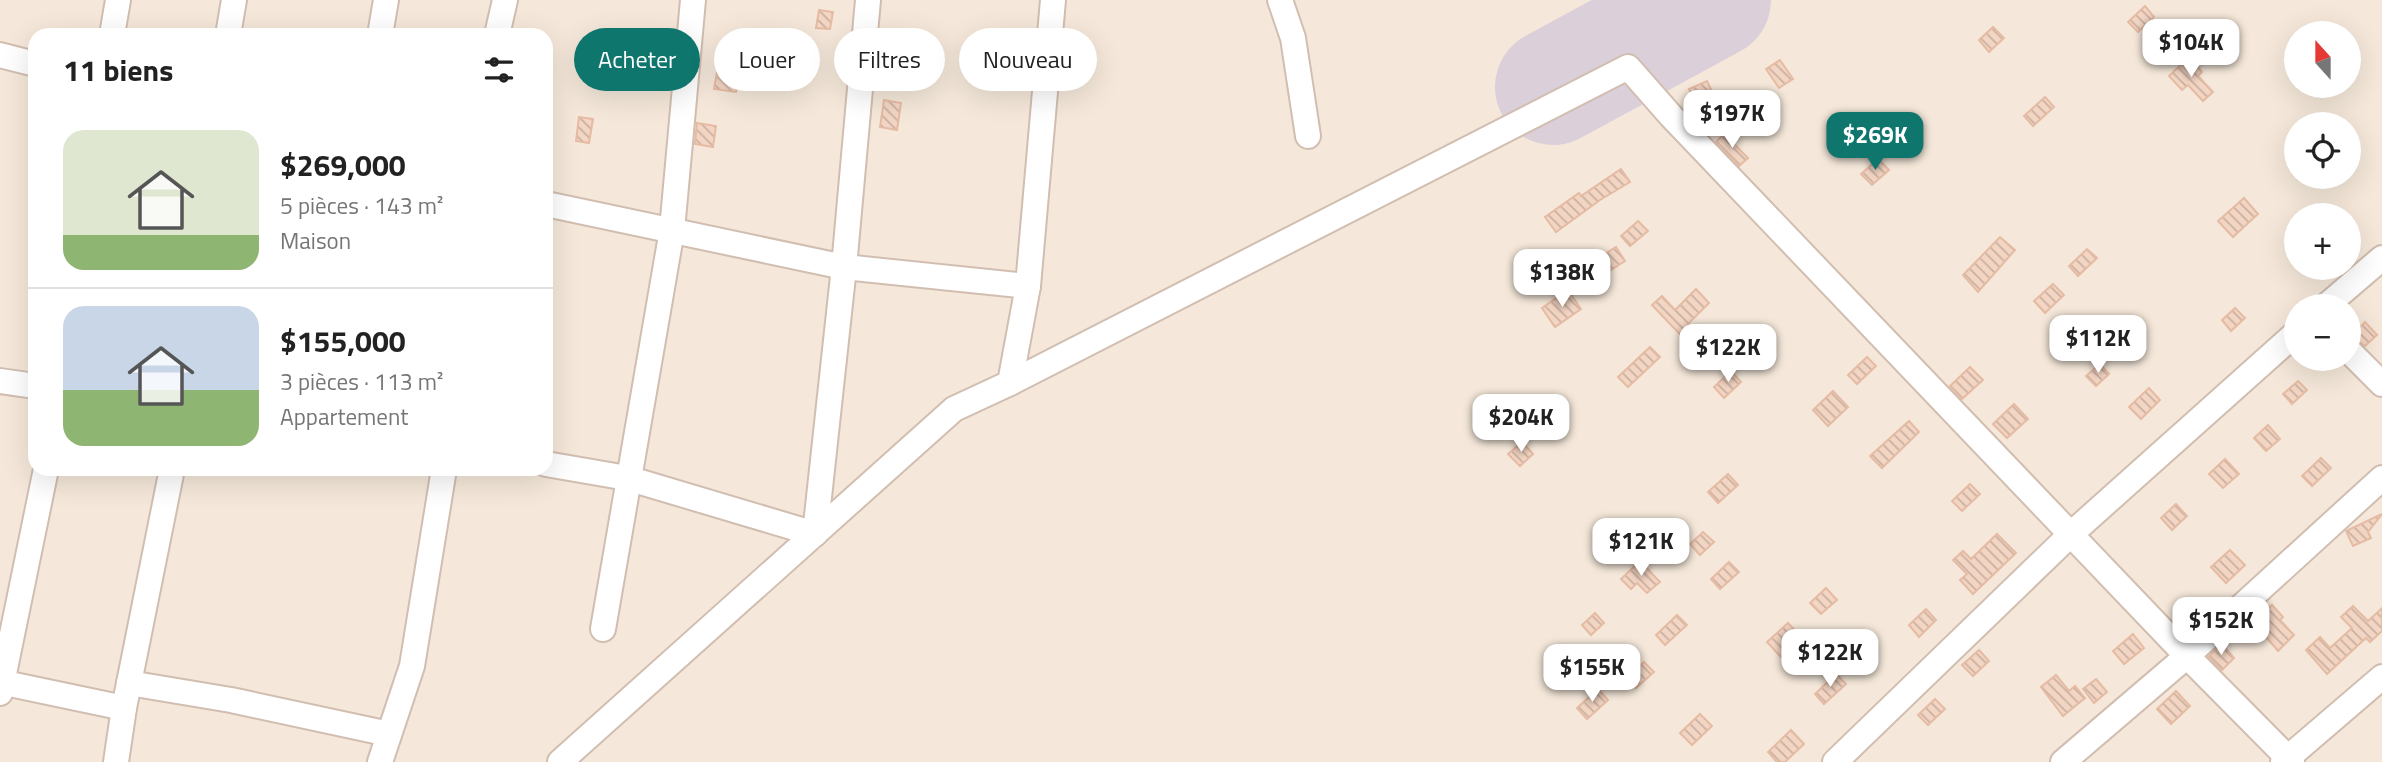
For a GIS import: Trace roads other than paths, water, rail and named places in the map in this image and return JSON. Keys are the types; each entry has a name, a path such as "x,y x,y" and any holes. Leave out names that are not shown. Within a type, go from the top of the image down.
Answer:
{"street":[{"path":"113,28 118,0"},
{"path":"229,28 234,0"},
{"path":"381,28 386,0"},
{"path":"499,28 505,0"},
{"path":"603,629 672,230 693,0"},
{"path":"815,534 844,267 867,0"},
{"path":"1010,383 1028,286 1053,0"},
{"path":"1280,0 1293,38 1308,136"},
{"path":"0,55 28,62"},
{"path":"560,762 954,408 1010,383 1628,67 1690,136 2288,761 2382,677"},
{"path":"553,205 844,267 1028,286"},
{"path":"2340,294 2382,258"},
{"path":"1845,759 2071,534 2284,344"},
{"path":"2361,363 2382,384"},
{"path":"0,381 28,385"},
{"path":"553,465 627,478 815,534"},
{"path":"45,476 1,686 124,708"},
{"path":"116,762 124,708 171,476"},
{"path":"380,762 412,666 443,476"},
{"path":"2063,762 2187,656 2382,478"},
{"path":"129,683 231,700 388,734"}]}
